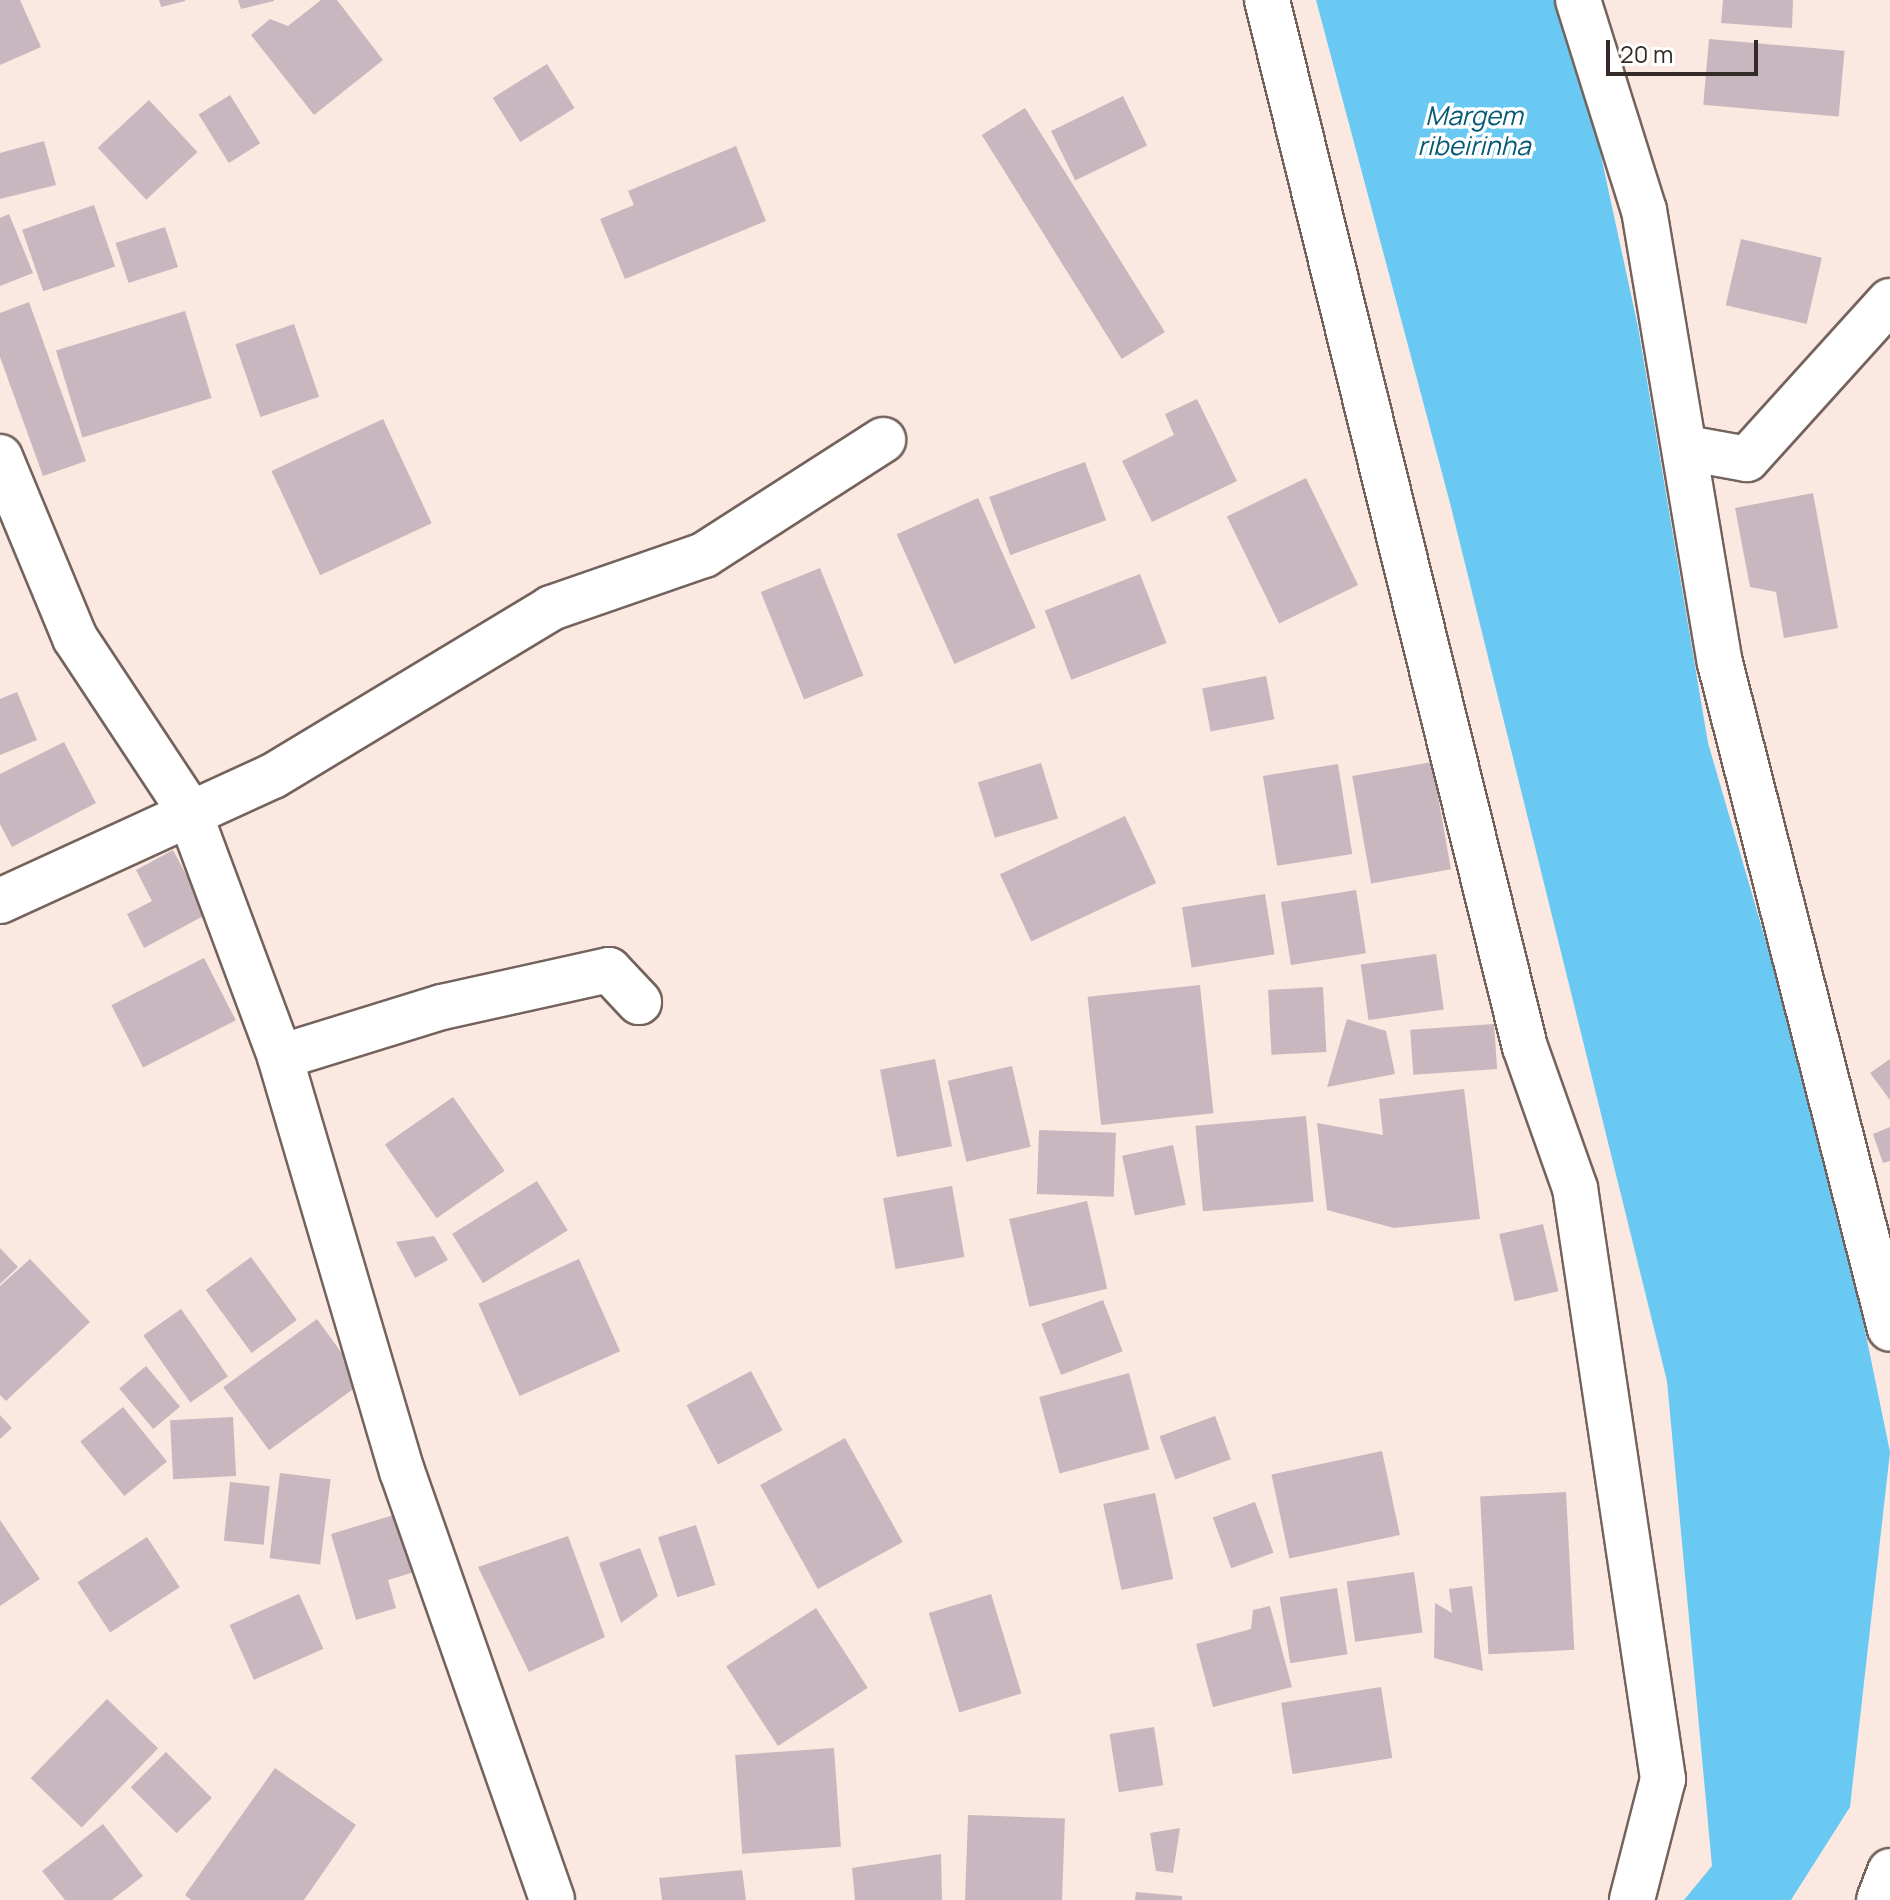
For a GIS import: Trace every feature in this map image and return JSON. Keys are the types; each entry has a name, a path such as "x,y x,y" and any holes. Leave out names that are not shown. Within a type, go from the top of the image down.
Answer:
{"street":[{"path":"1267,0 1525,1047 1575,1188 1663,1779 1632,1900"},
{"path":"1578,0 1644,210 1720,663 1890,1329"},
{"path":"1686,448 1747,459 1890,301"},
{"path":"0,901 188,809 273,776 551,608 704,555 883,440"},
{"path":"0,457 75,638 188,809 280,1057 402,1471 552,1900"},
{"path":"280,1057 442,1007 609,970 639,1002"},
{"path":"1879,1900 1890,1871"}],"water":[{"name":"Margem ribeirinha","path":"1316,0 1562,0 1577,45 1638,327 1708,743 1831,1165 1890,1452 1850,1807 1791,1900 1684,1900 1712,1866 1667,1381 1450,503"}],"building":[{"path":"0,0 20,0 41,47 0,65"},
{"path":"159,0 185,0 185,1 161,7"},
{"path":"238,0 274,0 274,1 241,9"},
{"path":"321,0 337,0 383,60 314,115 251,35 270,19 288,26"},
{"path":"1723,0 1793,0 1792,28 1721,23"},
{"path":"1709,39 1844,51 1839,117 1703,105"},
{"path":"547,64 575,108 520,142 493,98"},
{"path":"230,95 260,143 229,163 199,115"},
{"path":"1123,96 1147,145 1075,181 1051,131"},
{"path":"149,100 197,152 146,200 98,148"},
{"path":"1025,108 1165,332 1122,359 982,135"},
{"path":"44,141 56,185 0,199 0,153"},
{"path":"736,146 766,221 625,279 600,219 634,205 628,191"},
{"path":"94,205 115,266 43,291 22,230"},
{"path":"9,214 33,273 0,286 0,218"},
{"path":"165,227 178,267 129,283 116,243"},
{"path":"1741,239 1822,258 1807,324 1726,305"},
{"path":"29,302 86,461 43,476 0,357 0,313"},
{"path":"185,311 212,398 83,437 56,350"},
{"path":"294,324 319,397 260,417 235,344"},
{"path":"1197,399 1237,481 1152,522 1122,461 1174,435 1165,414"},
{"path":"383,419 432,523 320,575 272,471"},
{"path":"1085,462 1106,520 1010,555 989,497"},
{"path":"1306,478 1358,585 1279,624 1227,517"},
{"path":"1813,493 1838,628 1784,638 1776,592 1750,587 1735,508"},
{"path":"978,498 1036,628 954,664 897,534"},
{"path":"820,568 863,676 804,700 761,592"},
{"path":"1140,574 1167,643 1071,680 1045,611"},
{"path":"1266,676 1274,719 1211,732 1202,688"},
{"path":"17,692 37,740 0,755 0,699"},
{"path":"64,742 96,803 12,847 0,824 0,774"},
{"path":"1432,762 1451,869 1371,883 1352,776"},
{"path":"1041,763 1058,818 995,838 978,782"},
{"path":"1338,764 1352,854 1277,866 1263,776"},
{"path":"1125,816 1156,883 1031,941 1000,874"},
{"path":"173,850 207,914 144,948 127,914 152,901 136,870"},
{"path":"1356,890 1366,953 1291,965 1281,902"},
{"path":"1265,894 1275,954 1192,967 1182,907"},
{"path":"1436,954 1444,1009 1369,1020 1361,965"},
{"path":"204,958 236,1020 143,1068 111,1005"},
{"path":"1200,985 1213,1113 1101,1125 1088,997"},
{"path":"1323,987 1326,1052 1271,1055 1268,990"},
{"path":"1347,1019 1386,1031 1395,1074 1327,1087"},
{"path":"1494,1024 1497,1069 1413,1075 1410,1030"},
{"path":"935,1059 952,1146 897,1157 880,1070"},
{"path":"1890,1059 1890,1100 1870,1073"},
{"path":"1012,1066 1031,1147 966,1162 948,1081"},
{"path":"1464,1089 1480,1219 1394,1228 1327,1210 1317,1123 1383,1135 1379,1099"},
{"path":"453,1097 505,1171 437,1218 385,1145"},
{"path":"1306,1116 1313,1202 1203,1211 1195,1126"},
{"path":"1890,1127 1890,1161 1883,1163 1873,1134"},
{"path":"1039,1130 1116,1133 1114,1197 1037,1194"},
{"path":"1173,1145 1186,1205 1135,1215 1122,1156"},
{"path":"537,1181 568,1230 483,1283 452,1234"},
{"path":"952,1186 965,1257 896,1269 883,1198"},
{"path":"1087,1201 1107,1289 1029,1307 1009,1219"},
{"path":"1543,1224 1559,1291 1515,1301 1499,1234"},
{"path":"434,1236 448,1260 415,1278 396,1242"},
{"path":"0,1248 18,1267 0,1284"},
{"path":"251,1257 297,1320 252,1353 206,1290"},
{"path":"30,1259 90,1322 6,1401 0,1395 0,1286"},
{"path":"579,1259 620,1351 520,1396 479,1304"},
{"path":"1103,1300 1123,1351 1061,1375 1041,1324"},
{"path":"181,1309 228,1376 190,1403 143,1335"},
{"path":"317,1319 363,1382 269,1450 223,1387"},
{"path":"146,1366 180,1407 153,1429 119,1388"},
{"path":"751,1371 782,1430 718,1464 687,1405"},
{"path":"1129,1373 1149,1449 1060,1473 1039,1397"},
{"path":"123,1407 167,1461 124,1496 80,1442"},
{"path":"0,1415 12,1428 0,1439"},
{"path":"1215,1416 1231,1459 1175,1479 1160,1436"},
{"path":"233,1417 236,1476 173,1479 170,1420"},
{"path":"845,1438 903,1542 818,1589 760,1485"},
{"path":"1382,1451 1400,1535 1289,1559 1271,1474"},
{"path":"280,1473 331,1479 320,1565 270,1558"},
{"path":"230,1482 270,1486 264,1545 224,1541"},
{"path":"1566,1492 1574,1650 1488,1654 1480,1497"},
{"path":"1155,1493 1173,1579 1121,1590 1103,1504"},
{"path":"1255,1502 1273,1553 1231,1568 1213,1517"},
{"path":"397,1514 414,1572 388,1580 396,1608 356,1620 331,1534"},
{"path":"0,1520 40,1579 0,1606"},
{"path":"696,1525 715,1585 677,1597 658,1537"},
{"path":"568,1536 605,1637 529,1672 478,1567"},
{"path":"147,1537 180,1587 110,1633 77,1582"},
{"path":"640,1548 658,1596 621,1623 599,1563"},
{"path":"1414,1572 1422,1632 1355,1642 1347,1581"},
{"path":"1472,1586 1483,1671 1434,1658 1435,1603 1452,1613 1449,1589"},
{"path":"1337,1588 1347,1654 1290,1663 1280,1597"},
{"path":"299,1594 323,1649 254,1680 230,1625"},
{"path":"991,1594 1021,1693 959,1712 929,1613"},
{"path":"1270,1606 1292,1687 1213,1707 1196,1644 1251,1629 1253,1610"},
{"path":"816,1608 868,1688 778,1746 726,1666"},
{"path":"1381,1687 1392,1758 1293,1774 1281,1703"},
{"path":"107,1699 158,1748 82,1827 31,1778"},
{"path":"1154,1727 1163,1785 1119,1792 1110,1734"},
{"path":"834,1748 841,1847 742,1854 735,1755"},
{"path":"166,1752 212,1798 177,1833 131,1787"},
{"path":"275,1768 356,1825 304,1900 191,1900 185,1895"},
{"path":"968,1815 1065,1818 1062,1900 965,1900"},
{"path":"103,1824 143,1876 112,1900 65,1900 42,1871"},
{"path":"1180,1828 1173,1873 1156,1871 1150,1833"},
{"path":"941,1854 942,1900 855,1900 852,1868"},
{"path":"742,1870 746,1900 662,1900 659,1878"},
{"path":"1136,1892 1182,1896 1182,1900 1135,1900"}]}
